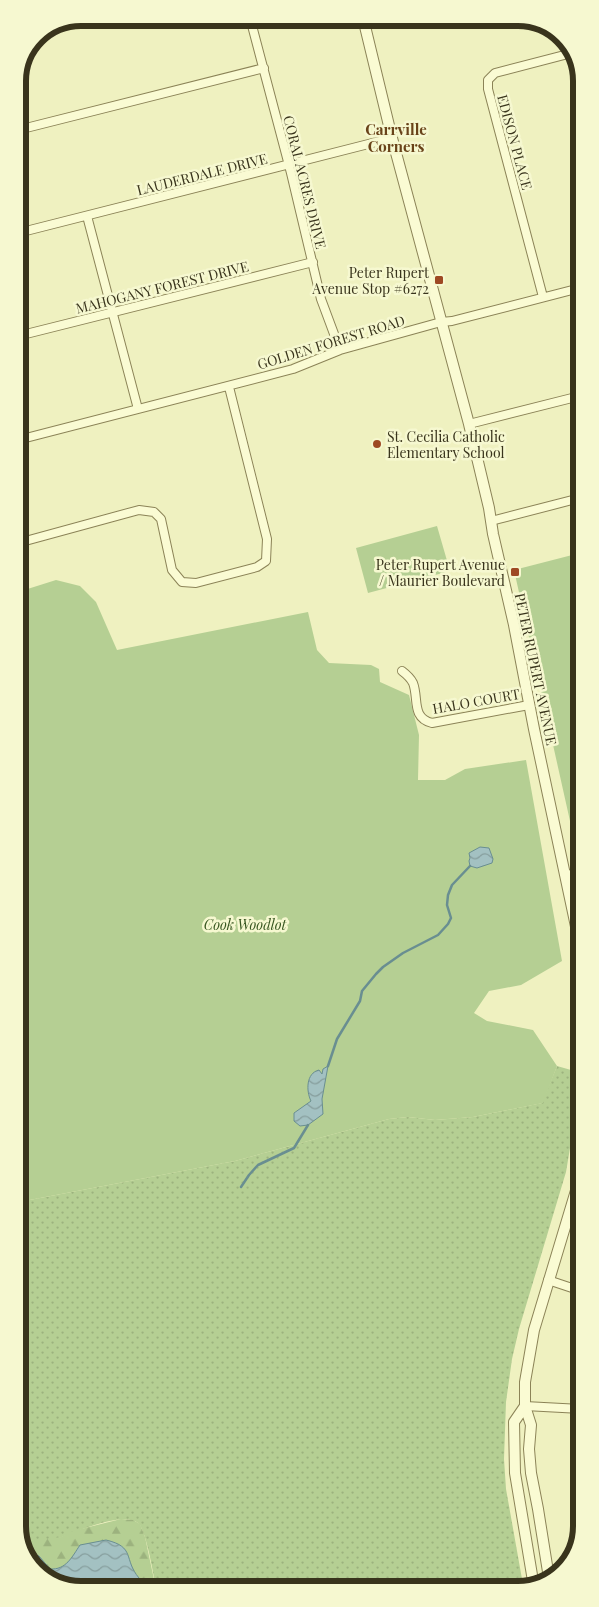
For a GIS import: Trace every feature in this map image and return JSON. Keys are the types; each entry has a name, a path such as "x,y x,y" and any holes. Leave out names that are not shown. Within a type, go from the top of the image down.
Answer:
{"street":[{"name":"CORAL ACRES DRIVE","path":"252,26 321,300 340,350"},
{"name":"PETER RUPERT AVENUE","path":"365,26 392,138 469,424 514,625 529,705 573,910"},
{"name":"EDISON PLACE","path":"542,297 488,89 488,80 495,73 566,55"},
{"path":"26,128 264,68"},
{"name":"LAUDERDALE DRIVE","path":"26,231 392,138"},
{"path":"87,216 138,409"},
{"name":"MAHOGANY FOREST DRIVE","path":"26,334 313,262"},
{"name":"GOLDEN FOREST ROAD","path":"26,438 229,387 293,369 340,350 442,322 573,290"},
{"path":"26,541 138,510 148,510 154,512 161,519 172,570 182,582 196,583 257,567 266,561 267,538 229,387"},
{"path":"469,424 573,398"},
{"path":"491,521 573,500"},
{"name":"HALO COURT","path":"402,671 413,682 419,714 424,721 432,723 529,705"},
{"path":"566,875 573,874"},
{"path":"548,1572 531,1473 529,1449 531,1425 525,1406 525,1382 534,1330 573,1200"},
{"path":"548,1280 573,1288"},
{"path":"525,1406 573,1409"},
{"path":"525,1406 514,1422 515,1474 533,1579"}],"green space":[{"path":"437,526 450,571 368,593 356,548"},
{"path":"573,555 573,820 570,821 514,570"},
{"name":"Cook Woodlot","path":"56,580 80,586 96,602 117,650 308,612 317,650 329,663 371,665 379,669 380,682 409,695 419,735 418,780 445,780 465,769 526,760 562,961 521,985 489,991 474,1013 487,1021 533,1030 557,1066 543,1103 473,1117 435,1120 408,1117 389,1119 235,1161 26,1201 26,589"},
{"path":"557,1066 573,1071 573,1130 566,1172 519,1329 512,1359 506,1402 504,1459 506,1489 522,1579 521,1581 154,1581 141,1527 138,1523 131,1520 122,1519 100,1523 52,1540 29,1542 26,1526 26,1201 235,1161 389,1119 408,1117 435,1120 473,1117 542,1103"},
{"path":"121,1519 133,1520 140,1524 145,1537 154,1581 77,1581 63,1578 42,1565 35,1556 29,1542 61,1537 73,1531"}],"water":[{"path":"480,847 489,848 493,859 492,863 477,868 470,866 469,853"},
{"path":"328,1066 322,1099 323,1114 308,1125 300,1126 294,1121 294,1113 311,1101 308,1092 309,1078 319,1070 322,1074 323,1069"},
{"path":"106,1540 122,1546 128,1554 139,1581 70,1580 57,1575 42,1565 34,1554 39,1556 50,1569 56,1569 68,1562 80,1545"}],"waterway":[{"path":"328,1066 337,1039 360,1001 362,991 383,967 403,953 438,935 448,924 451,918 447,905 448,895 452,885 470,866"},
{"path":"241,1187 258,1165 294,1148 308,1125"}],"place":[{"name":"Peter Rupert Avenue Stop #6272","path":"439,280"},
{"name":"St. Cecilia Catholic Elementary School","path":"377,444"},
{"name":"Peter Rupert Avenue / Maurier Boulevard","path":"515,572"}],"district":[{"name":"Carrville Corners","path":"396,138"}]}
